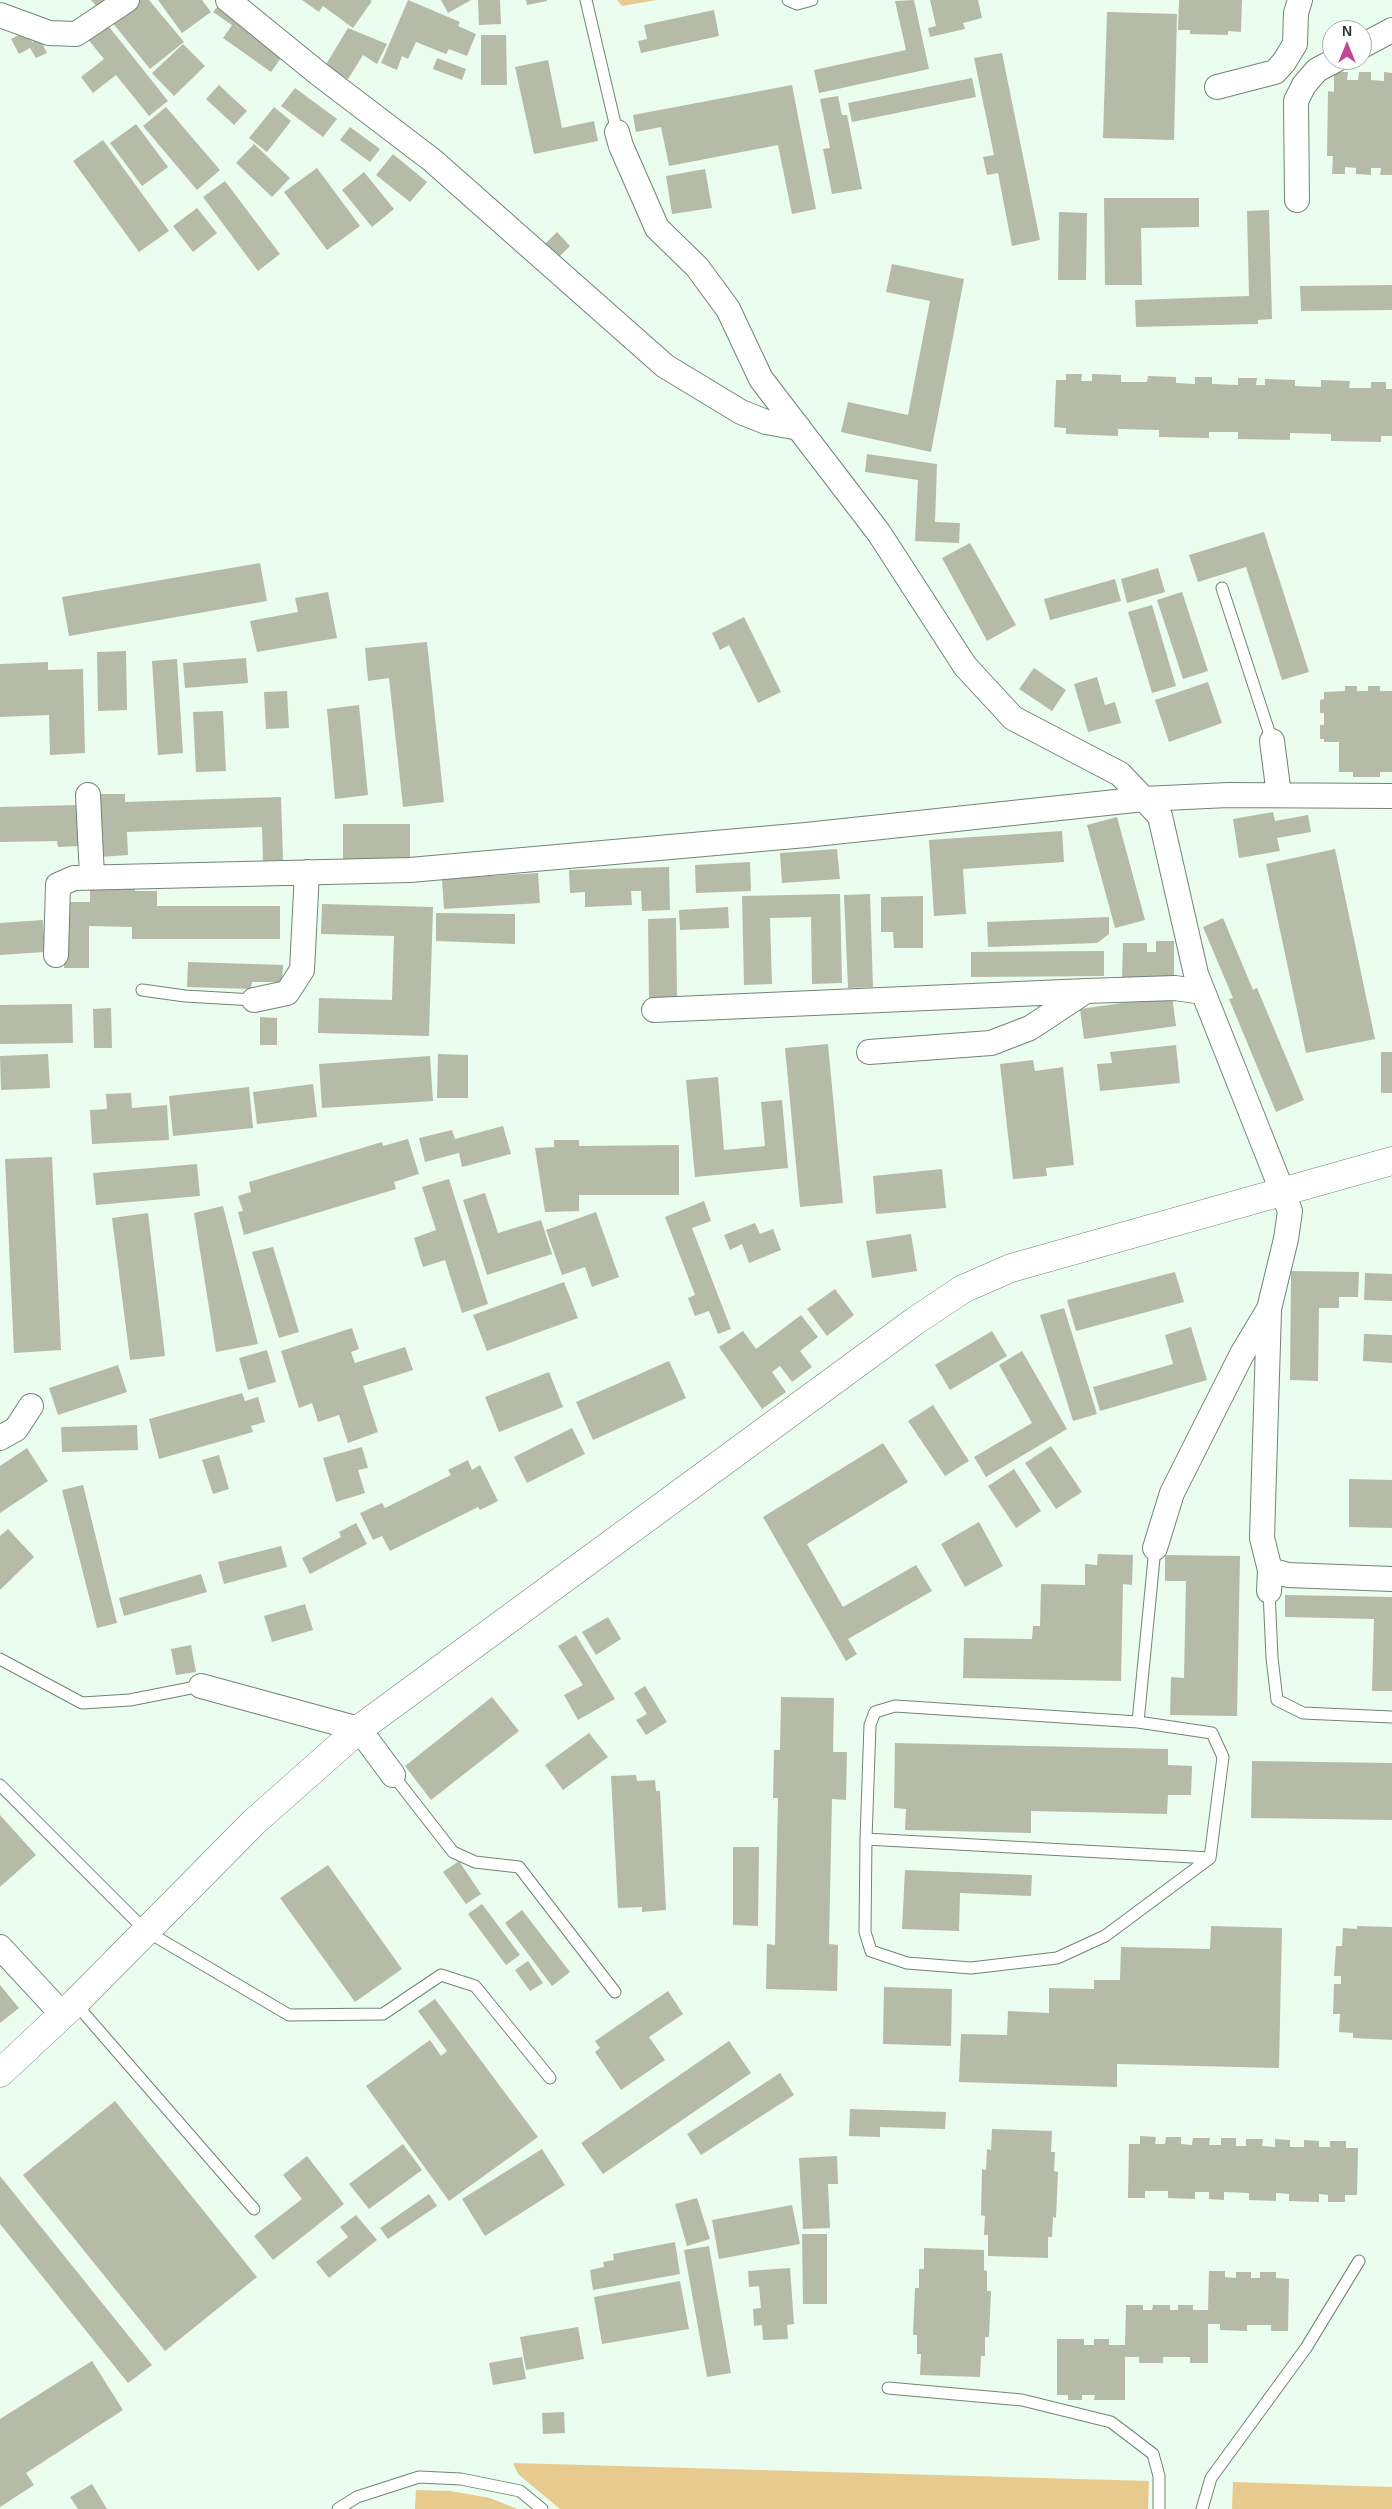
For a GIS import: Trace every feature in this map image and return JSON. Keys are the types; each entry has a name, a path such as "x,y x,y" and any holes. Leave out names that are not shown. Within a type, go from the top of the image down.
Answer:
{"main road":[{"path":"0,2072 69,2009 254,1822 359,1729 915,1321 963,1289 1020,1265 1392,1162"}],"street":[{"path":"0,15 49,34 76,34 127,0"},
{"path":"228,0 319,74 432,160 665,366 741,412 766,422 799,428"},
{"path":"1216,87 1275,72 1284,62 1295,44 1296,13 1300,0"},
{"path":"1372,41 1392,30"},
{"path":"1297,200 1296,101 1304,85 1317,70 1322,67"},
{"path":"617,132 621,146 657,228 697,267 728,309 761,379 879,533 965,666 1013,718 1120,774 1160,816 1196,974 1290,1212 1286,1239 1269,1310 1262,1538 1270,1581 1288,1575 1392,1579"},
{"path":"1272,741 1278,795"},
{"path":"88,795 92,876"},
{"path":"56,955 58,885 74,878 92,876 410,870 806,835 1144,799 1278,795 1392,796"},
{"path":"254,1000 287,994 302,970 307,872"},
{"path":"654,1010 1175,988 1203,992"},
{"path":"869,1052 991,1043 1030,1028 1086,991"},
{"path":"1155,1548 1172,1493 1242,1354 1269,1310"},
{"path":"0,1438 16,1429 31,1406"},
{"path":"201,1686 359,1729 393,1775"},
{"path":"0,1947 69,2009"}],"lane":[{"path":"586,0 617,132"},
{"path":"788,0 797,4 812,0"},
{"path":"1222,588 1272,741"},
{"path":"142,990 185,996 254,1000"},
{"path":"1138,1722 1155,1548"},
{"path":"1270,1581 1272,1658 1277,1700 1303,1713 1392,1718"},
{"path":"0,1659 82,1703 130,1700 201,1686"},
{"path":"895,1706 1138,1722 1212,1733 1223,1756 1210,1858 1105,1936 1057,1958 972,1968 908,1963 871,1951 865,1932 866,1839 870,1725 875,1712 895,1706"},
{"path":"393,1775 453,1852 475,1862 519,1867 615,1992"},
{"path":"0,1785 146,1932 289,2015 383,2014 441,1975 475,1986 550,2078"},
{"path":"866,1839 1210,1858"},
{"path":"69,2009 254,2209"},
{"path":"1202,2509 1211,2478 1306,2348 1359,2261"},
{"path":"888,2388 1022,2400 1111,2422 1153,2454 1160,2476 1159,2509"},
{"path":"338,2509 357,2497 419,2477 461,2479 520,2491 542,2509"}],"shaded area":[{"path":"617,0 657,0 622,6"},
{"path":"513,2463 1149,2481 1148,2509 560,2509 518,2474"},
{"path":"1233,2482 1392,2487 1392,2509 1232,2509"},
{"path":"416,2490 451,2491 490,2498 517,2509 415,2509"}],"building":[{"path":"91,0 107,0 98,8"},
{"path":"140,0 149,0 184,42 150,69 112,22"},
{"path":"158,0 202,0 211,12 182,33"},
{"path":"302,0 372,1 353,28 323,6 319,12"},
{"path":"408,0 460,22 458,26 476,34 467,56 449,49 446,54 416,42 408,59 402,56 397,70 381,63"},
{"path":"441,0 471,0 448,13"},
{"path":"478,0 500,0 501,24 479,25"},
{"path":"526,0 547,0 547,1 527,5"},
{"path":"914,0 929,69 819,93 814,70 906,50 895,1"},
{"path":"930,0 978,0 982,18 963,23 965,29 930,37 928,28 936,26"},
{"path":"1179,0 1242,0 1241,32 1228,31 1228,35 1190,34 1190,30 1178,30"},
{"path":"222,1 286,51 271,72 223,38 232,25 213,12"},
{"path":"714,10 719,36 641,53 638,41 647,39 644,25"},
{"path":"1107,12 1177,14 1174,140 1103,138"},
{"path":"106,23 168,101 149,116 116,75 93,93 81,77 104,59 87,38"},
{"path":"348,28 387,44 377,64 363,55 348,79 325,66"},
{"path":"27,31 32,42 40,39 47,53 36,58 30,48 19,54 11,39"},
{"path":"481,35 506,35 507,85 481,85"},
{"path":"183,44 205,66 174,96 152,73"},
{"path":"1002,53 1040,240 1012,246 998,173 987,175 983,157 994,155 974,58"},
{"path":"437,58 466,69 462,80 433,69"},
{"path":"548,60 562,128 594,121 598,141 534,154 515,67"},
{"path":"1334,72 1348,72 1347,80 1358,80 1359,72 1371,72 1371,80 1384,81 1384,72 1392,73 1392,175 1380,175 1381,168 1371,168 1371,175 1356,174 1356,168 1345,167 1345,174 1332,174 1333,156 1327,156 1328,91 1334,92"},
{"path":"972,78 976,97 852,122 848,103"},
{"path":"219,85 247,111 234,125 206,99"},
{"path":"792,85 816,209 792,214 778,145 669,166 661,127 636,132 633,115"},
{"path":"295,88 337,119 323,137 281,106"},
{"path":"838,96 842,115 847,115 862,189 832,194 823,149 830,148 820,99"},
{"path":"166,107 220,170 197,190 143,126"},
{"path":"274,107 291,121 267,152 249,138"},
{"path":"136,124 168,167 142,186 110,143"},
{"path":"350,127 380,149 370,162 340,140"},
{"path":"103,140 169,231 139,252 73,161"},
{"path":"254,144 290,178 272,197 236,163"},
{"path":"393,154 427,182 410,202 376,175"},
{"path":"317,168 360,226 327,250 284,192"},
{"path":"705,169 712,208 672,214 666,176"},
{"path":"364,172 394,209 372,227 342,190"},
{"path":"225,181 280,254 258,271 203,197"},
{"path":"1104,198 1199,198 1199,227 1141,228 1142,285 1105,285"},
{"path":"197,208 217,233 193,252 173,226"},
{"path":"1269,210 1272,319 1258,320 1258,324 1136,327 1135,300 1249,296 1247,211"},
{"path":"1059,212 1087,213 1086,280 1058,280"},
{"path":"557,232 570,246 559,257 545,244"},
{"path":"892,264 964,279 931,452 841,432 848,402 908,415 930,301 886,292"},
{"path":"1392,285 1392,310 1301,311 1300,286"},
{"path":"1066,374 1082,374 1081,381 1092,381 1092,374 1121,375 1121,382 1147,382 1148,376 1176,377 1176,383 1195,384 1195,377 1212,377 1212,384 1238,385 1238,378 1257,378 1256,385 1265,385 1265,379 1295,380 1295,386 1321,387 1321,380 1350,381 1349,388 1371,388 1371,382 1386,382 1386,389 1392,389 1392,436 1381,436 1381,442 1331,441 1331,434 1290,433 1290,440 1238,439 1238,432 1209,432 1209,438 1159,437 1159,430 1118,429 1118,436 1066,434 1066,428 1054,427 1056,380 1066,380"},
{"path":"867,454 937,464 935,522 960,523 959,543 915,541 918,480 865,472"},
{"path":"1264,532 1309,672 1282,680 1246,567 1198,582 1189,555"},
{"path":"970,543 1016,625 987,641 942,558"},
{"path":"260,563 267,601 69,636 62,597"},
{"path":"1158,568 1165,592 1127,603 1121,579"},
{"path":"1115,579 1121,601 1050,620 1044,599"},
{"path":"328,592 337,638 257,652 250,621 298,612 295,598"},
{"path":"1182,592 1208,671 1183,679 1157,600"},
{"path":"1152,605 1176,686 1152,693 1128,612"},
{"path":"744,617 781,692 758,703 729,645 720,650 712,633"},
{"path":"427,642 444,802 403,807 389,678 368,681 365,648"},
{"path":"126,651 127,710 98,711 97,652"},
{"path":"246,658 248,683 185,688 183,663"},
{"path":"177,659 183,753 158,755 152,661"},
{"path":"48,662 48,670 83,669 85,753 50,755 49,715 0,717 0,664"},
{"path":"1034,668 1066,690 1052,711 1019,689"},
{"path":"1097,677 1105,705 1115,702 1121,723 1088,732 1074,684"},
{"path":"1208,682 1222,723 1169,742 1155,700"},
{"path":"1345,686 1357,686 1357,691 1368,691 1368,686 1380,686 1380,691 1392,691 1392,772 1380,772 1380,777 1353,777 1353,772 1339,772 1339,742 1324,742 1324,739 1320,739 1320,725 1324,725 1324,713 1320,713 1320,700 1324,699 1324,692 1345,691"},
{"path":"287,691 289,728 266,729 264,692"},
{"path":"359,705 368,795 335,799 327,709"},
{"path":"223,711 226,771 196,772 193,712"},
{"path":"98,794 125,794 125,802 281,797 283,860 263,861 262,827 127,832 128,855 100,857"},
{"path":"78,805 79,846 58,847 57,841 0,842 0,807"},
{"path":"1273,812 1275,821 1308,815 1311,832 1277,838 1280,851 1239,858 1233,819"},
{"path":"1117,817 1145,920 1115,928 1087,825"},
{"path":"343,824 410,824 410,862 343,862"},
{"path":"1062,831 1064,862 963,869 966,914 934,916 929,840"},
{"path":"837,849 840,879 782,883 780,853"},
{"path":"1335,849 1375,1039 1306,1053 1266,864"},
{"path":"750,862 751,891 696,893 695,865"},
{"path":"669,867 670,910 642,911 641,891 631,891 632,905 585,907 585,892 570,893 569,870"},
{"path":"538,873 540,903 444,909 442,879"},
{"path":"90,886 135,886 135,891 157,891 157,906 280,906 280,939 132,939 132,927 89,926 89,968 64,968 64,902 90,902"},
{"path":"840,894 842,983 812,984 811,917 770,918 772,984 744,985 742,896"},
{"path":"870,894 873,987 848,988 844,895"},
{"path":"923,896 923,948 894,948 893,932 881,932 881,897"},
{"path":"322,904 433,907 429,1036 318,1033 319,998 392,1000 394,936 321,934"},
{"path":"728,907 729,928 680,930 679,910"},
{"path":"436,913 515,914 515,944 436,941"},
{"path":"1109,917 1109,934 1097,943 988,947 987,922"},
{"path":"676,918 677,997 649,998 648,919"},
{"path":"1223,918 1253,990 1257,988 1304,1100 1276,1112 1229,999 1233,998 1203,927"},
{"path":"43,920 45,952 0,955 0,923"},
{"path":"1156,941 1174,941 1174,978 1122,977 1123,943 1147,943 1147,952 1156,952"},
{"path":"1104,951 1104,976 971,977 971,952"},
{"path":"188,962 283,965 282,982 252,982 251,989 187,987"},
{"path":"1172,996 1176,1026 1084,1039 1080,1009"},
{"path":"72,1004 73,1043 0,1044 0,1005"},
{"path":"111,1008 112,1048 94,1048 93,1009"},
{"path":"260,1017 277,1018 277,1045 260,1045"},
{"path":"828,1044 843,1203 800,1207 785,1048"},
{"path":"1176,1045 1180,1083 1100,1091 1097,1064 1112,1063 1110,1052"},
{"path":"1381,1052 1392,1052 1392,1093 1381,1093"},
{"path":"48,1054 50,1088 1,1090 0,1056"},
{"path":"438,1054 468,1055 468,1098 437,1098"},
{"path":"430,1056 433,1101 322,1108 319,1064"},
{"path":"1033,1060 1035,1071 1063,1067 1074,1165 1046,1168 1047,1176 1013,1179 1000,1064"},
{"path":"718,1077 724,1150 765,1146 761,1102 782,1100 788,1168 695,1177 686,1080"},
{"path":"313,1084 317,1117 257,1124 253,1092"},
{"path":"249,1087 253,1128 173,1136 169,1096"},
{"path":"131,1093 132,1108 167,1105 169,1140 92,1144 90,1110 107,1109 106,1094"},
{"path":"503,1126 511,1154 462,1167 459,1153 425,1162 419,1138 452,1130 455,1139"},
{"path":"408,1139 419,1174 394,1182 396,1189 244,1235 238,1212 243,1211 238,1196 251,1192 249,1182 382,1142 383,1146"},
{"path":"554,1140 579,1140 579,1146 679,1145 679,1195 579,1195 579,1211 545,1212 535,1148 554,1147"},
{"path":"52,1157 61,1350 14,1353 5,1159"},
{"path":"197,1164 200,1196 96,1205 93,1173"},
{"path":"942,1169 946,1208 876,1214 873,1176"},
{"path":"449,1179 488,1304 462,1313 445,1260 423,1267 414,1238 436,1230 422,1187"},
{"path":"485,1193 498,1233 541,1220 552,1254 487,1275 463,1200"},
{"path":"704,1201 711,1221 692,1228 731,1329 718,1334 709,1311 695,1316 688,1298 695,1295 665,1217"},
{"path":"223,1206 258,1344 216,1352 194,1213"},
{"path":"596,1212 619,1277 592,1287 585,1267 562,1275 546,1230"},
{"path":"148,1213 165,1356 130,1360 112,1218"},
{"path":"755,1223 760,1234 773,1229 781,1250 749,1263 742,1244 730,1250 724,1235"},
{"path":"911,1234 917,1271 872,1278 866,1241"},
{"path":"273,1247 299,1332 279,1338 252,1252"},
{"path":"1291,1271 1359,1272 1358,1297 1339,1297 1339,1308 1319,1308 1318,1381 1290,1380"},
{"path":"1175,1272 1184,1302 1076,1331 1067,1300"},
{"path":"1365,1273 1392,1274 1392,1301 1364,1300"},
{"path":"564,1282 578,1318 487,1351 473,1315"},
{"path":"835,1289 854,1315 827,1336 807,1309"},
{"path":"1064,1308 1097,1414 1073,1421 1040,1315"},
{"path":"801,1315 818,1337 800,1351 812,1367 792,1382 780,1366 772,1372 786,1392 762,1409 719,1347 743,1331 756,1349"},
{"path":"1191,1327 1207,1380 1100,1411 1093,1387 1173,1364 1165,1335"},
{"path":"352,1328 359,1349 351,1352 355,1363 405,1347 413,1370 363,1386 378,1432 348,1443 339,1415 318,1422 312,1403 299,1408 281,1351"},
{"path":"992,1331 1007,1356 950,1390 935,1365"},
{"path":"1364,1334 1392,1335 1392,1363 1363,1361"},
{"path":"267,1350 276,1382 248,1390 239,1358"},
{"path":"1022,1351 1067,1429 986,1477 974,1457 1032,1423 999,1365"},
{"path":"669,1361 686,1398 593,1440 576,1402"},
{"path":"118,1365 127,1392 58,1415 49,1388"},
{"path":"549,1372 563,1407 499,1432 485,1397"},
{"path":"242,1393 245,1401 258,1397 265,1422 251,1426 253,1432 159,1459 149,1419"},
{"path":"933,1405 969,1461 945,1476 908,1421"},
{"path":"137,1425 138,1450 62,1452 61,1427"},
{"path":"572,1428 585,1454 527,1483 514,1457"},
{"path":"883,1443 908,1482 807,1544 843,1607 916,1565 932,1591 848,1639 857,1654 846,1661 763,1517"},
{"path":"1051,1446 1082,1492 1056,1509 1025,1463"},
{"path":"362,1447 368,1468 358,1470 365,1493 336,1502 323,1458"},
{"path":"27,1448 48,1481 0,1513 0,1466"},
{"path":"219,1455 229,1489 213,1494 202,1460"},
{"path":"468,1460 472,1470 480,1465 498,1501 480,1510 478,1507 390,1551 382,1536 373,1540 360,1513 382,1503 385,1508 451,1475 448,1470"},
{"path":"1014,1469 1041,1511 1016,1528 988,1486"},
{"path":"1349,1479 1392,1480 1392,1528 1349,1527"},
{"path":"83,1485 117,1623 97,1628 62,1490"},
{"path":"979,1522 1003,1566 965,1587 941,1544"},
{"path":"356,1523 367,1544 310,1574 302,1558 341,1537 339,1532"},
{"path":"8,1529 34,1557 0,1590 0,1536"},
{"path":"281,1546 287,1567 224,1584 218,1562"},
{"path":"1098,1554 1133,1555 1132,1585 1123,1584 1121,1681 963,1678 964,1638 1032,1639 1033,1626 1040,1626 1041,1584 1085,1585 1085,1564 1097,1565"},
{"path":"1165,1555 1240,1556 1237,1716 1170,1715 1171,1677 1184,1678 1186,1581 1165,1581"},
{"path":"201,1574 207,1592 124,1616 119,1598"},
{"path":"1285,1595 1392,1597 1392,1691 1372,1691 1374,1619 1285,1617"},
{"path":"305,1604 313,1630 272,1642 264,1616"},
{"path":"608,1617 621,1639 596,1655 582,1632"},
{"path":"576,1635 615,1699 578,1720 564,1695 583,1685 558,1646"},
{"path":"191,1645 196,1672 176,1675 171,1649"},
{"path":"645,1686 667,1722 646,1735 636,1720 647,1714 634,1693"},
{"path":"492,1697 519,1731 431,1800 405,1766"},
{"path":"781,1697 834,1698 833,1752 847,1752 846,1800 832,1799 829,1944 838,1945 837,1991 766,1989 767,1944 775,1945 778,1798 773,1798 774,1750 780,1750"},
{"path":"589,1733 608,1757 563,1790 545,1765"},
{"path":"895,1743 1168,1749 1168,1765 1192,1766 1191,1795 1168,1795 1167,1814 1031,1811 1031,1833 905,1830 906,1809 894,1808"},
{"path":"1252,1761 1392,1763 1392,1820 1251,1818"},
{"path":"636,1775 637,1781 655,1780 656,1791 660,1791 666,1910 642,1912 642,1907 618,1908 611,1776"},
{"path":"0,1815 36,1855 0,1887"},
{"path":"733,1847 759,1847 758,1926 733,1925"},
{"path":"459,1861 481,1894 466,1904 443,1872"},
{"path":"328,1865 402,1969 355,2002 280,1898"},
{"path":"905,1870 1032,1875 1031,1896 960,1893 959,1931 902,1929"},
{"path":"482,1904 520,1955 506,1965 468,1914"},
{"path":"522,1910 570,1972 552,1986 505,1923"},
{"path":"1211,1926 1282,1928 1279,2068 1117,2064 1117,2087 959,2082 961,2034 1007,2035 1008,2011 1049,2013 1049,1988 1094,1989 1094,1980 1120,1980 1121,1947 1210,1949"},
{"path":"1357,1926 1392,1927 1392,2040 1353,2038 1353,2033 1339,2032 1340,2014 1333,2014 1334,1984 1341,1984 1341,1976 1334,1976 1336,1946 1342,1946 1343,1928 1357,1929"},
{"path":"528,1961 543,1983 530,1991 515,1970"},
{"path":"0,1985 19,2008 0,2023"},
{"path":"884,1987 952,1989 951,2046 883,2044"},
{"path":"668,1991 683,2014 649,2037 665,2060 621,2090 595,2052 600,2048 595,2041"},
{"path":"435,1999 538,2137 449,2201 366,2086 430,2040 441,2056 447,2051 418,2011"},
{"path":"729,2041 751,2073 603,2174 581,2143"},
{"path":"780,2073 794,2095 701,2155 687,2134"},
{"path":"115,2101 257,2277 165,2351 23,2175"},
{"path":"850,2109 946,2112 945,2129 880,2127 880,2137 849,2136"},
{"path":"992,2129 1052,2131 1051,2152 1055,2152 1054,2171 1058,2172 1056,2218 1053,2217 1052,2237 1048,2237 1048,2258 988,2256 988,2235 984,2235 985,2216 981,2215 982,2169 986,2170 987,2149 991,2150"},
{"path":"1140,2136 1156,2137 1155,2144 1165,2144 1166,2137 1181,2137 1181,2144 1192,2145 1193,2138 1210,2138 1209,2145 1221,2145 1221,2138 1236,2138 1236,2146 1246,2146 1246,2139 1263,2139 1262,2146 1275,2147 1275,2139 1290,2140 1290,2147 1304,2147 1304,2140 1319,2141 1319,2147 1330,2147 1330,2141 1346,2141 1346,2148 1358,2148 1357,2195 1345,2195 1345,2202 1328,2202 1328,2195 1319,2194 1319,2202 1289,2201 1289,2194 1276,2193 1276,2201 1249,2200 1249,2193 1224,2192 1224,2200 1209,2199 1209,2192 1195,2192 1195,2199 1168,2198 1168,2191 1145,2191 1145,2198 1128,2198 1129,2144 1140,2144"},
{"path":"403,2144 422,2170 369,2209 349,2184"},
{"path":"542,2149 565,2185 485,2236 462,2199"},
{"path":"307,2156 344,2204 273,2260 254,2236 302,2199 283,2175"},
{"path":"837,2156 838,2184 828,2184 830,2228 803,2229 799,2158"},
{"path":"0,2176 152,2365 128,2383 0,2224"},
{"path":"429,2194 437,2206 388,2239 380,2228"},
{"path":"697,2198 710,2239 687,2246 675,2204"},
{"path":"792,2205 800,2244 719,2259 712,2220"},
{"path":"356,2215 377,2240 329,2278 316,2262 348,2237 340,2227"},
{"path":"802,2234 827,2234 827,2304 803,2304"},
{"path":"675,2242 680,2274 593,2290 590,2270 604,2267 603,2262 614,2260 613,2254"},
{"path":"709,2246 731,2373 707,2377 684,2250"},
{"path":"924,2248 984,2250 987,2291 991,2291 989,2337 985,2337 985,2356 981,2356 980,2377 920,2375 921,2354 917,2354 917,2335 913,2335 915,2288 919,2288 919,2269 924,2269"},
{"path":"790,2268 794,2324 787,2325 788,2339 763,2340 762,2325 754,2326 753,2309 761,2308 759,2286 749,2287 748,2271"},
{"path":"1209,2271 1225,2271 1225,2277 1236,2278 1236,2272 1251,2272 1251,2278 1260,2278 1260,2272 1276,2272 1276,2278 1289,2279 1288,2331 1271,2331 1271,2325 1247,2325 1247,2331 1220,2330 1220,2324 1208,2324 1208,2363 1190,2363 1190,2357 1163,2357 1163,2363 1139,2363 1139,2357 1125,2357 1125,2400 1094,2400 1095,2395 1082,2395 1082,2400 1068,2400 1068,2395 1057,2395 1057,2339 1084,2339 1084,2345 1094,2345 1094,2339 1109,2339 1109,2345 1125,2345 1126,2305 1143,2305 1143,2310 1152,2310 1153,2305 1170,2305 1170,2310 1178,2310 1178,2305 1193,2305 1193,2310 1208,2310"},
{"path":"680,2281 689,2329 602,2344 594,2297"},
{"path":"578,2327 584,2359 526,2370 520,2337"},
{"path":"522,2357 526,2379 493,2385 489,2363"},
{"path":"92,2361 123,2410 26,2473 34,2485 0,2507 0,2419"},
{"path":"564,2412 565,2433 543,2434 542,2413"},
{"path":"92,2484 107,2509 78,2509 70,2497"}]}
